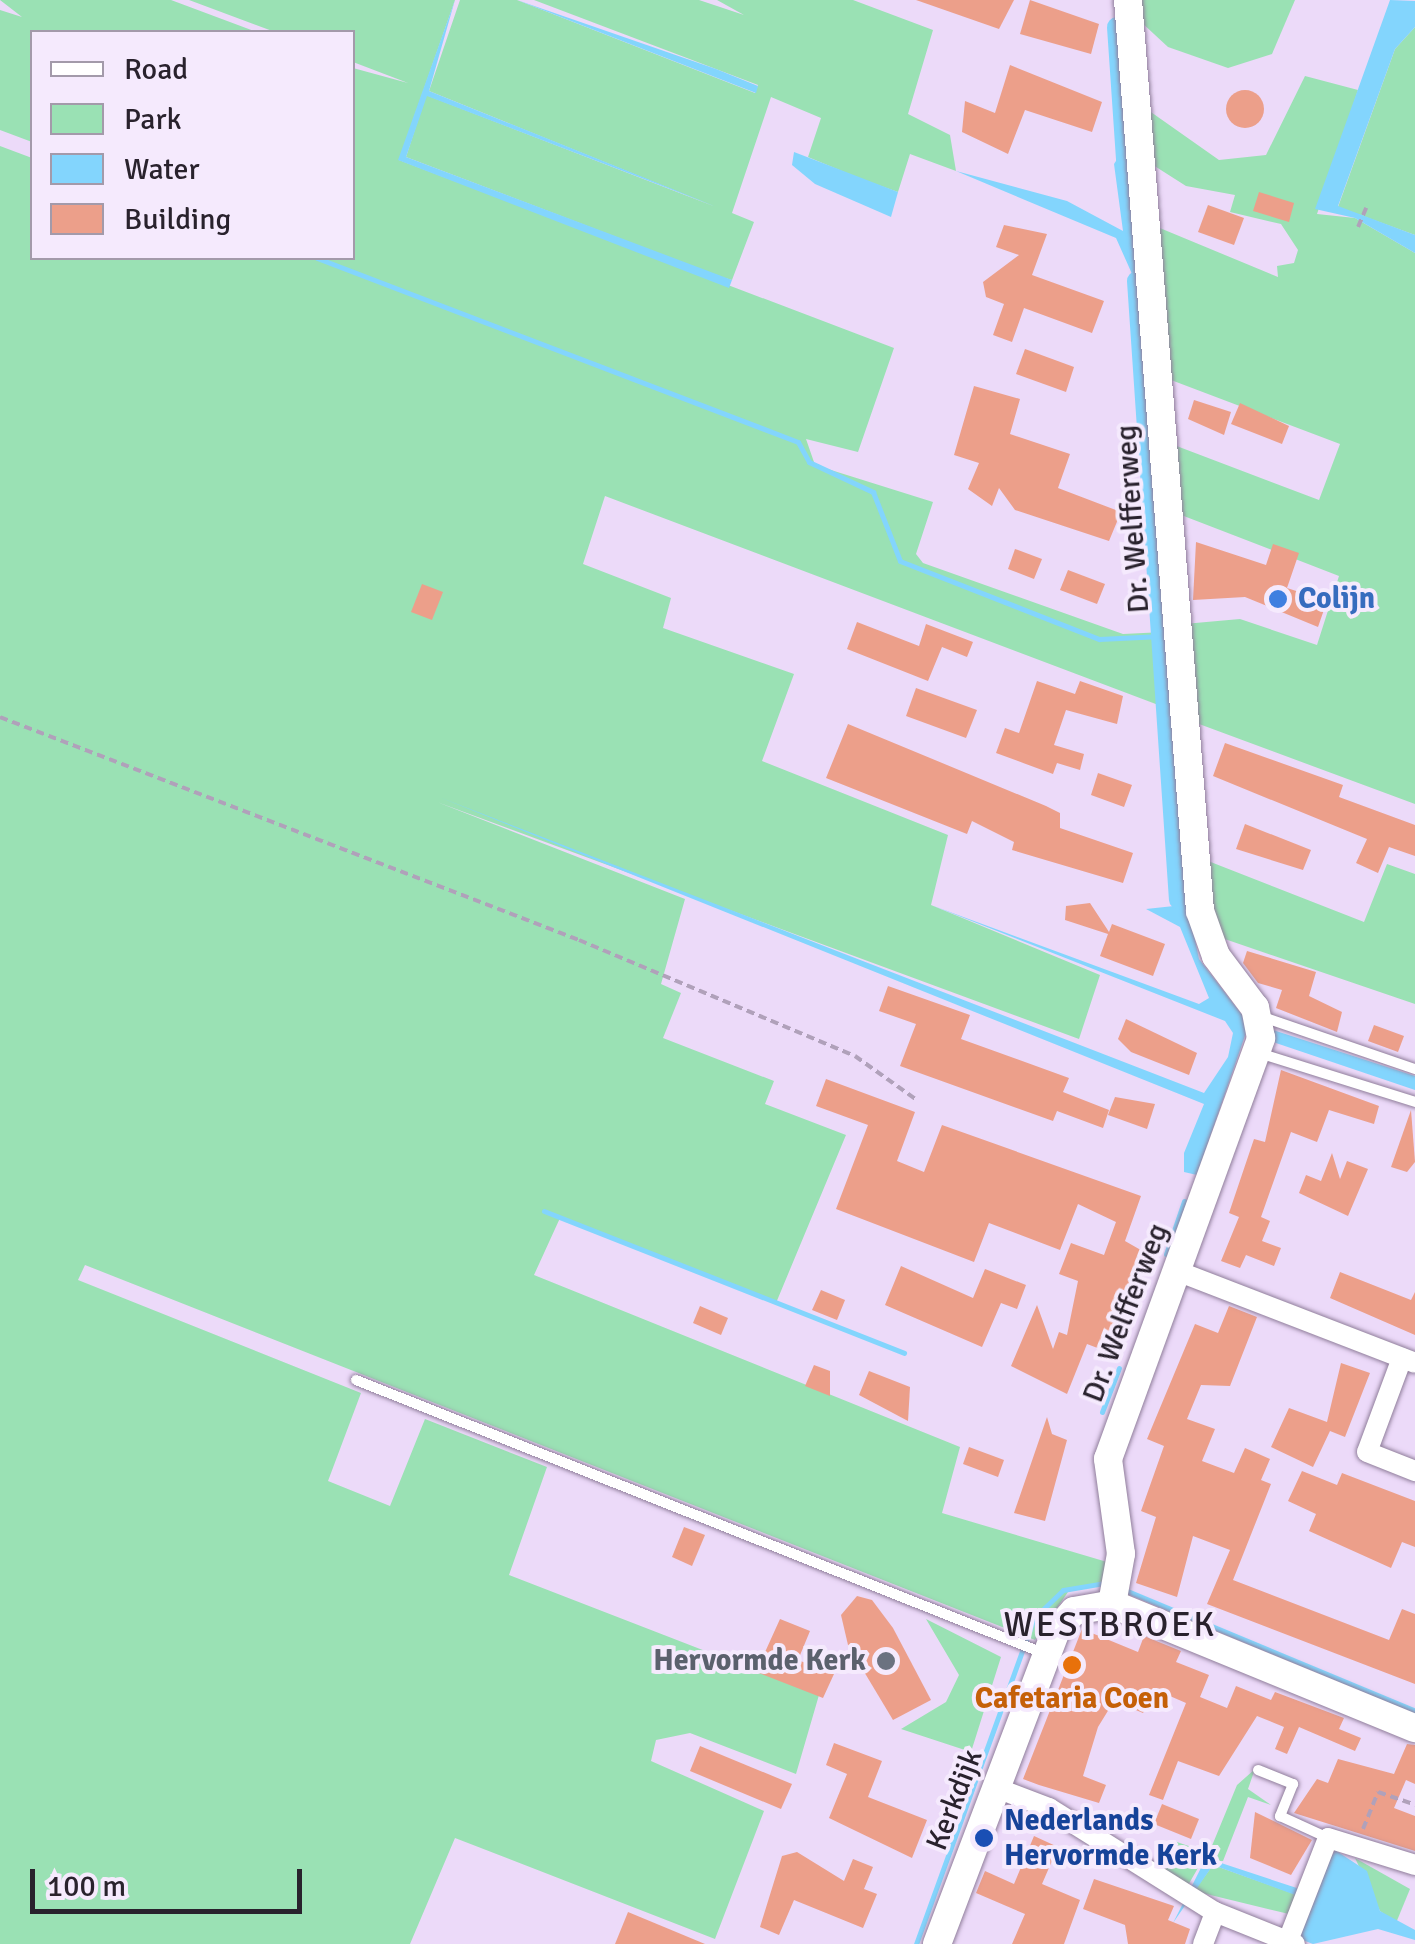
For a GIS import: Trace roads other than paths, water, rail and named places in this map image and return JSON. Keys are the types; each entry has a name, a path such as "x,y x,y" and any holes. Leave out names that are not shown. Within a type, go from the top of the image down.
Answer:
{"street":[{"name":"Dr. Welfferweg","path":"1115,1594 1108,1460 1259,1051 1258,1017 1216,956 1200,911 1128,0"},
{"path":"1177,1272 1409,1361 1367,1452 1415,1471"},
{"path":"1115,1594 1415,1728"},
{"name":"Kerkdijk","path":"937,1944 1047,1654 1068,1614 1115,1594"},
{"path":"994,1788 1049,1808 1215,1912 1292,1941 1328,1838 1415,1865"},
{"path":"1203,1944 1215,1912"}],"lane":[{"path":"1258,1017 1415,1069"},
{"path":"1259,1051 1415,1102"},
{"path":"356,1380 1047,1654"},
{"path":"1258,1770 1292,1784 1280,1816 1328,1838"}],"water":[{"path":"455,0 429,91 717,207 427,96 406,157 732,280 729,288 398,160"},
{"path":"517,0 716,69 758,86 756,93"},
{"path":"1390,0 1415,1 1415,27 1395,49 1338,206 1415,235 1415,253 1355,218 1315,209"},
{"path":"1129,141 1141,294 1116,238 956,171 1067,201 1123,231 1114,164"},
{"path":"794,152 898,192 891,217 815,184 792,165"},
{"path":"439,797 1204,1093 1228,1057 1233,1033 1225,1021 931,905 1199,1004 1209,998 1180,927 1146,909 1174,906 1173,875 1182,878 1199,959 1249,1024 1197,1175 1184,1172 1184,1153 1204,1104"},
{"path":"1273,1030 1415,1076 1415,1090 1270,1041"},
{"path":"1335,1850 1367,1871 1380,1911 1415,1930 1415,1940 1378,1929 1313,1944 1300,1939 1309,1900 1213,1865 1173,1923 1206,1858 1312,1893"}],"waterway":[{"path":"1117,27 1127,172"},
{"path":"322,260 798,442 809,462 873,492 900,561 1099,639 1161,636"},
{"path":"1137,281 1179,900"},
{"path":"1166,1254 1184,1201"},
{"path":"544,1211 904,1353"},
{"path":"1102,1412 1119,1368"},
{"path":"916,1944 1034,1618 1063,1590 1105,1583"},
{"path":"1125,1590 1415,1711"}],"place":[{"name":"Colijn","path":"1278,599"},
{"name":"Hervormde Kerk","path":"886,1661"},
{"name":"Cafetaria Coen","path":"1072,1665"},
{"name":"Nederlands Hervormde Kerk","path":"984,1838"}],"district":[{"name":"WESTBROEK","path":"1110,1625"}]}
